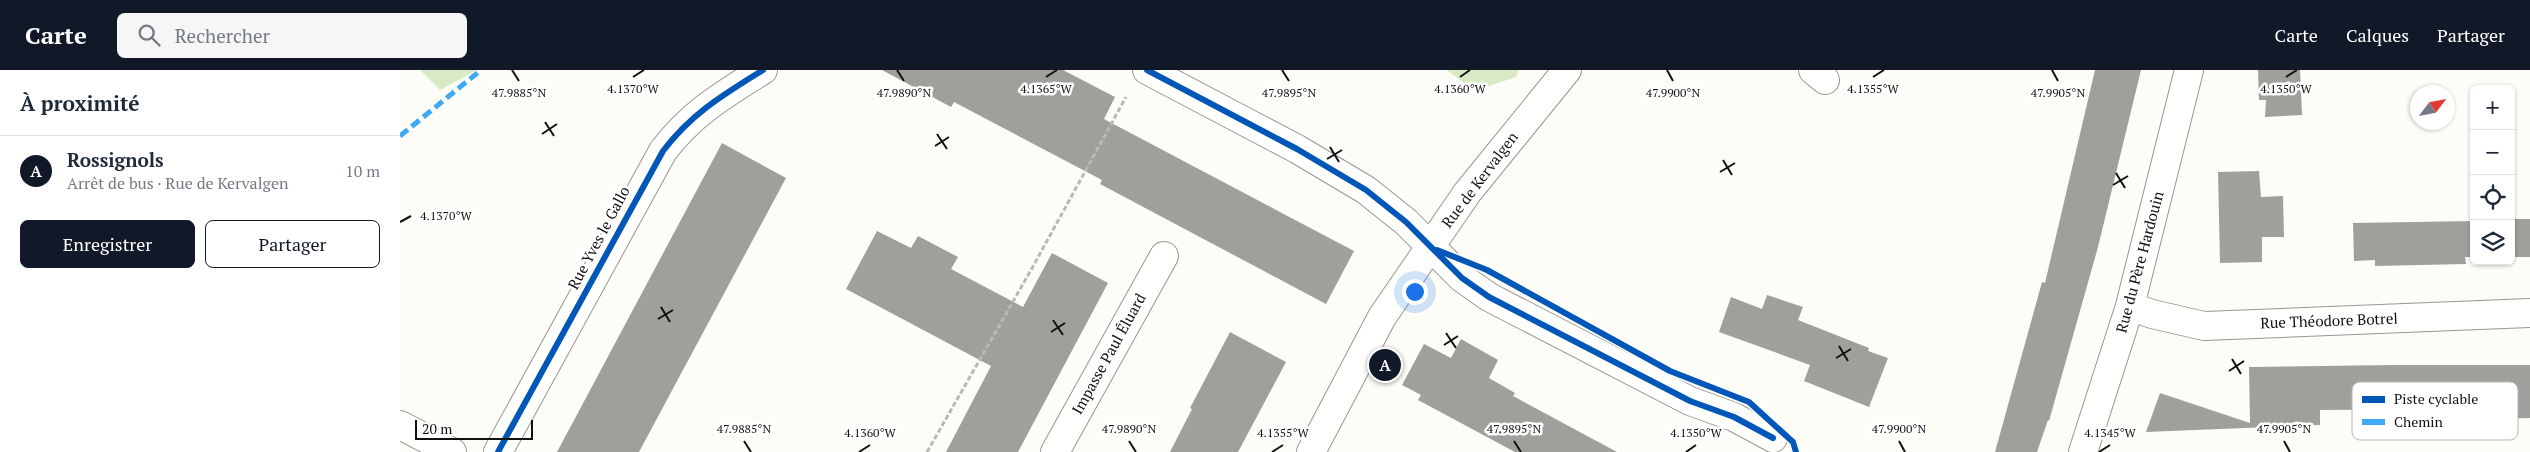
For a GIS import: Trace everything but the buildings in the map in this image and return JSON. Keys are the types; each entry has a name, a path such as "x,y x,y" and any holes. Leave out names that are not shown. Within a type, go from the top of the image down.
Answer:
{"street":[{"name":"Rue Yves le Gallo","path":"498,452 663,150 677,132 705,106 763,70"},
{"path":"1147,70 1334,170 1386,204 1462,278 1489,297 1690,401 1748,423 1773,438"},
{"name":"Rue de Kervalgen","path":"1311,452 1382,317 1467,193 1568,70"},
{"name":"Rue du Père Hardouin","path":"2083,452 2130,306 2189,70"},
{"name":"Impasse Paul Éluard","path":"1055,452 1164,256"},
{"name":"Rue Théodore Botrel","path":"2130,306 2187,323 2220,325 2530,313"},
{"path":"400,425 452,452"}],"path":[{"path":"927,452 1031,270 1126,96"}],"green space":[{"path":"420,70 477,70 440,90"},
{"path":"1447,70 1519,70 1516,77 1474,91"}],"marked path":[{"path":"400,136 481,70"}],"cycle path":[{"path":"498,452 663,151 697,115 763,70"},
{"path":"1147,70 1297,149 1366,190 1406,222 1462,278 1489,297 1690,401 1734,417 1773,438"},
{"path":"1437,250 1487,270 1670,371 1749,402 1793,442 1796,452"}],"place":[{"name":"Rossignols","path":"1385,365"}]}
